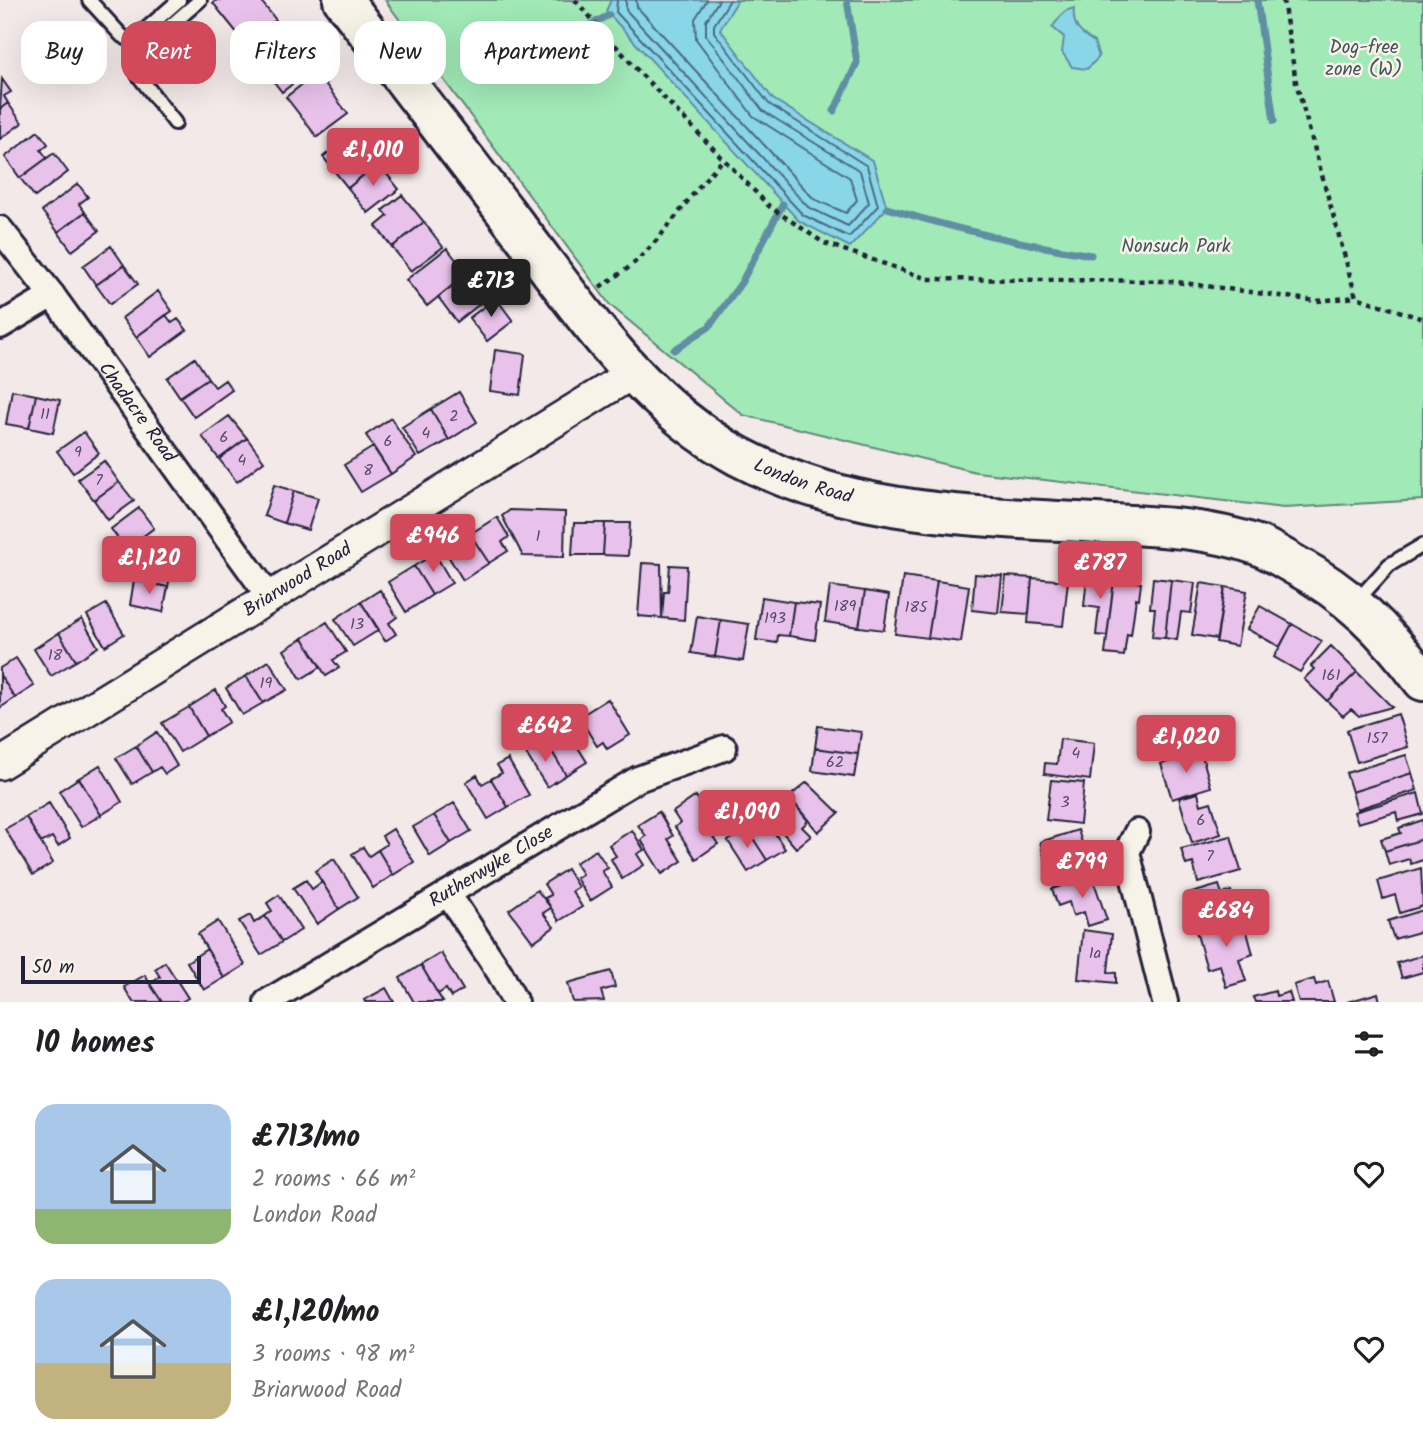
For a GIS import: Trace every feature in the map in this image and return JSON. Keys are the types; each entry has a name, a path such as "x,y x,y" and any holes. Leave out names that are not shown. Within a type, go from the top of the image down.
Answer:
{"highway":[{"name":"London Road","path":"343,0 576,304 633,373 693,427 737,455 801,483 865,503 947,514 1194,530 1258,545 1323,580 1355,603 1396,644 1423,681"}],"street":[{"name":"Chadacre Road","path":"0,229 52,295 271,599"},
{"path":"0,326 52,295"},
{"name":"Briarwood Road","path":"0,764 633,373"},
{"name":"Rutherwyke Close","path":"267,1002 638,779 724,748"},
{"path":"1137,832 1127,852 1165,1002"},
{"path":"448,894 500,973 515,1002"}],"lane":[{"path":"89,0 128,39 137,37 179,0"},
{"path":"175,123 138,75 135,66 145,47 200,0"},
{"path":"1355,603 1389,565 1423,545"}],"path":[{"path":"575,0 639,72 770,207 824,243 928,279 1169,281 1317,301 1356,297 1423,319"},
{"path":"1283,0 1296,82 1356,297"},
{"path":"576,304 635,263 672,222 703,180 724,159"}],"green space":[{"name":"Nonsuch Park","path":"385,0 1423,0 1423,500 1284,508 976,472 743,415 610,305 446,83 446,21 400,21"}],"water":[{"path":"611,0 738,0 720,29 773,99 873,161 887,208 850,247 799,221 606,11"},
{"path":"1074,8 1076,25 1094,42 1099,57 1087,69 1072,67 1062,52 1064,37 1052,27 1065,11"}],"building":[{"path":"217,0 260,0 276,20 230,21 230,24 213,3"},
{"path":"2,79 11,92 4,96 8,103 0,109"},
{"path":"276,84 292,84 282,92"},
{"path":"303,84 325,84 348,114 317,137 286,97"},
{"path":"8,103 22,123 0,139 0,109"},
{"path":"38,131 48,144 41,150 47,158 20,178 5,157"},
{"path":"353,132 378,163 348,188 323,157"},
{"path":"54,153 68,172 35,197 20,178"},
{"path":"378,163 399,189 368,213 348,188"},
{"path":"78,184 88,197 79,204 85,212 58,232 42,211"},
{"path":"402,195 424,222 392,247 376,226 388,216 383,210"},
{"path":"85,212 99,231 72,251 58,232"},
{"path":"424,222 443,247 411,271 392,247"},
{"path":"111,246 124,265 96,285 83,266"},
{"path":"447,248 467,274 427,306 406,280"},
{"path":"124,265 138,284 110,304 96,285"},
{"path":"467,274 486,299 457,322 438,297"},
{"path":"158,291 172,311 136,337 122,318"},
{"path":"496,298 513,321 487,341 469,318"},
{"path":"166,315 172,323 178,319 187,330 150,357 136,337"},
{"path":"495,350 525,354 520,395 490,391"},
{"path":"195,358 208,378 180,397 167,378"},
{"path":"208,378 215,387 225,380 232,390 194,417 180,397"},
{"path":"12,390 36,395 29,428 6,424"},
{"path":"459,392 477,422 449,440 431,409"},
{"path":"36,395 60,400 53,433 29,428"},
{"path":"431,409 449,440 420,456 402,427"},
{"path":"229,416 247,438 219,459 202,436"},
{"path":"391,418 416,457 391,474 366,435"},
{"path":"84,432 99,453 73,473 57,451"},
{"path":"247,438 264,461 237,482 219,459"},
{"path":"373,447 391,474 361,492 344,465"},
{"path":"104,461 119,482 94,500 78,479"},
{"path":"119,482 134,501 108,520 94,500"},
{"path":"274,485 294,491 284,523 264,516"},
{"path":"294,491 318,498 308,530 284,523"},
{"path":"139,508 154,528 126,549 111,529"},
{"path":"510,510 565,512 564,557 523,556 502,516"},
{"path":"497,517 509,537 502,542 508,551 489,563 470,534"},
{"path":"574,523 605,523 603,555 572,555"},
{"path":"605,523 630,523 628,556 603,555"},
{"path":"470,534 489,563 463,580 445,551"},
{"path":"167,547 172,565 168,587 134,580 141,551"},
{"path":"435,554 452,583 432,595 414,566"},
{"path":"642,563 661,564 662,618 638,616"},
{"path":"670,565 687,566 684,620 662,618"},
{"path":"414,566 432,595 406,612 388,582"},
{"path":"975,574 1002,576 998,613 972,610"},
{"path":"903,576 937,581 928,638 895,634"},
{"path":"1006,576 1032,578 1029,614 1002,612"},
{"path":"1087,577 1114,580 1107,636 1096,635 1099,608 1084,606"},
{"path":"1032,578 1068,581 1063,626 1028,623"},
{"path":"1153,578 1171,580 1165,638 1152,637 1155,608 1150,608"},
{"path":"134,580 168,587 163,612 130,605"},
{"path":"1114,580 1141,583 1124,656 1105,654"},
{"path":"1171,580 1195,583 1191,613 1181,612 1177,640 1165,638"},
{"path":"937,581 969,586 961,642 928,638"},
{"path":"1201,583 1225,587 1217,639 1192,635"},
{"path":"830,586 865,591 859,627 825,622"},
{"path":"1225,587 1247,591 1237,646 1216,642"},
{"path":"380,590 397,617 389,623 396,634 385,641 361,602"},
{"path":"865,591 889,595 884,630 859,627"},
{"path":"762,597 794,602 789,636 778,635 777,643 756,640"},
{"path":"361,602 379,630 353,646 335,619"},
{"path":"794,602 820,605 815,640 789,636"},
{"path":"106,604 124,634 105,646 87,615"},
{"path":"1260,606 1292,624 1280,647 1247,629"},
{"path":"697,616 721,620 715,657 691,653"},
{"path":"82,619 98,647 76,661 59,633"},
{"path":"721,620 749,624 743,661 715,657"},
{"path":"327,622 346,652 333,660 339,668 326,676 303,638"},
{"path":"1292,624 1322,641 1300,672 1274,657"},
{"path":"59,633 76,661 51,676 34,649"},
{"path":"303,638 321,667 301,679 284,650"},
{"path":"1331,646 1357,672 1327,701 1304,679 1314,669 1311,666"},
{"path":"16,658 34,686 15,698 0,675 0,668"},
{"path":"269,661 287,690 263,703 246,676"},
{"path":"1357,672 1392,707 1359,716 1351,709 1343,716 1327,701"},
{"path":"0,675 15,698 0,708"},
{"path":"246,676 263,703 242,715 226,688"},
{"path":"216,690 225,706 221,709 229,722 206,736 189,707"},
{"path":"608,699 630,735 607,749 603,742 597,746 579,717"},
{"path":"189,707 206,736 180,752 162,723"},
{"path":"1398,714 1408,747 1357,762 1347,730"},
{"path":"564,725 587,762 566,775 548,745 557,739 553,732"},
{"path":"818,726 861,732 858,754 815,748"},
{"path":"157,732 177,766 165,774 160,767 152,772 136,746"},
{"path":"1060,739 1094,743 1090,780 1044,774 1045,763 1057,764"},
{"path":"535,742 540,750 548,745 566,775 547,787 523,749"},
{"path":"136,746 152,772 132,784 116,758"},
{"path":"815,748 858,754 854,777 812,771"},
{"path":"1201,752 1211,787 1172,799 1161,764"},
{"path":"1406,755 1412,773 1352,792 1346,773"},
{"path":"508,759 529,795 508,807 491,779 502,773 497,765"},
{"path":"100,765 122,802 101,815 79,778"},
{"path":"1412,773 1417,790 1357,809 1352,792"},
{"path":"477,775 482,784 491,779 508,807 488,819 466,782"},
{"path":"79,778 101,815 81,827 59,791"},
{"path":"1051,780 1084,783 1080,824 1046,820"},
{"path":"807,782 839,813 818,832 789,797"},
{"path":"1198,793 1201,805 1211,802 1221,834 1192,843 1179,798"},
{"path":"1418,793 1423,814 1398,821 1396,812 1358,823 1354,812"},
{"path":"696,796 708,814 701,819 718,844 696,859 675,827 680,823 673,812"},
{"path":"789,797 808,821 802,827 811,836 796,848 783,833 787,830 772,811"},
{"path":"49,803 70,838 58,846 52,837 41,843 26,817"},
{"path":"454,803 471,831 451,843 434,815"},
{"path":"659,812 673,836 668,839 682,861 662,874 641,840 646,836 638,825"},
{"path":"434,815 451,843 430,856 413,827"},
{"path":"26,817 53,863 33,875 5,829"},
{"path":"765,818 785,849 767,860 747,829"},
{"path":"1423,820 1423,839 1385,851 1381,839 1401,833 1399,828"},
{"path":"393,829 414,862 393,875 378,850 387,844 382,836"},
{"path":"747,829 767,860 748,872 728,841"},
{"path":"632,830 644,850 637,854 644,865 622,879 611,859 616,856 609,845"},
{"path":"1078,830 1088,861 1060,870 1055,857 1045,860 1040,842"},
{"path":"1231,836 1241,871 1198,883 1193,863 1186,865 1181,849"},
{"path":"1423,839 1423,860 1411,864 1409,859 1389,865 1385,851"},
{"path":"363,847 369,856 378,850 393,875 373,888 352,854"},
{"path":"596,850 608,868 602,871 612,887 590,901 576,878 582,874 575,863"},
{"path":"334,859 358,897 339,909 315,871"},
{"path":"1421,868 1423,906 1400,913 1395,895 1383,899 1378,881"},
{"path":"567,869 578,887 572,891 582,907 559,921 545,898 551,895 544,884"},
{"path":"1092,876 1107,920 1088,926 1084,912 1073,916 1069,902 1058,906 1052,889"},
{"path":"306,880 312,889 322,882 339,909 317,924 293,888"},
{"path":"1219,885 1222,894 1231,891 1238,914 1195,927 1185,895"},
{"path":"537,890 551,908 543,913 554,927 533,942 509,910"},
{"path":"279,895 301,930 282,942 265,916 272,911 267,903"},
{"path":"1423,910 1423,931 1394,939 1388,921"},
{"path":"250,915 254,923 265,916 282,942 261,955 239,921"},
{"path":"1243,917 1253,954 1239,959 1246,981 1226,987 1220,965 1207,969 1196,931"},
{"path":"218,921 245,965 224,978 198,934"},
{"path":"1083,930 1112,934 1108,972 1116,973 1116,983 1078,979"},
{"path":"207,949 224,978 204,990 187,962"},
{"path":"441,953 463,990 451,997 446,989 438,994 421,965"},
{"path":"1423,955 1423,972 1402,978 1397,963"},
{"path":"165,962 188,998 181,1002 162,1002 150,984 160,977 155,969"},
{"path":"421,965 443,1002 414,1002 400,978"},
{"path":"611,971 615,987 601,991 604,1001 573,1002 568,983"},
{"path":"145,975 162,1002 133,1002 124,987"},
{"path":"1314,979 1316,985 1328,981 1334,1002 1299,1002 1294,985"},
{"path":"386,988 394,1002 365,1002 364,1000"},
{"path":"1275,991 1276,996 1289,992 1292,1002 1255,1002 1253,997"},
{"path":"1378,993 1380,1002 1347,1002"}],"waterway":[{"path":"834,111 857,63 847,0"},
{"path":"1257,0 1274,121"},
{"path":"598,21 609,15"},
{"path":"674,350 709,327 741,283 783,204"},
{"path":"887,208 988,235 1091,255"}],"park label":[{"name":"Dog-free zone (W)","path":"1364,59"}]}
